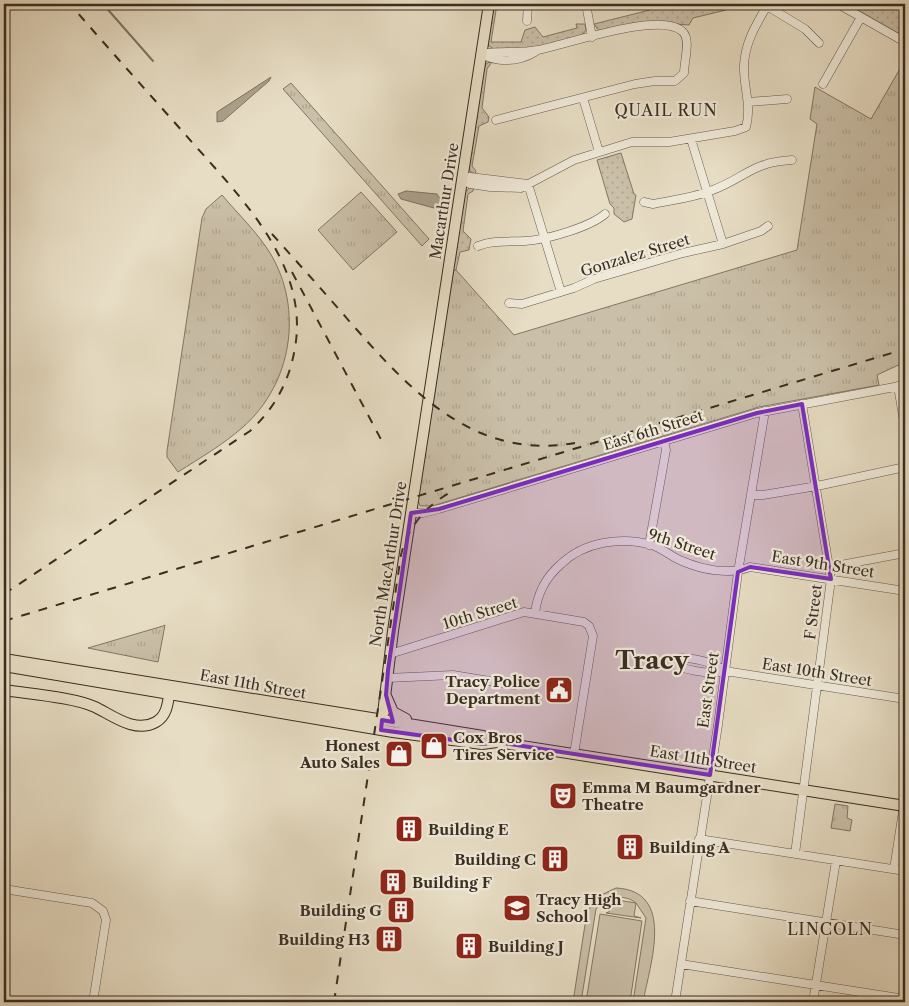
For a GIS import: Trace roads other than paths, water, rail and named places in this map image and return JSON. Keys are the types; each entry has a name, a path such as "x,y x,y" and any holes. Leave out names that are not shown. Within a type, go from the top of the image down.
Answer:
{"main road":[{"name":"Macarthur Drive","path":"428,402 489,4"},
{"name":"North MacArthur Drive","path":"381,724 428,402"},
{"name":"East 11th Street","path":"4,659 170,690"},
{"name":"East 11th Street","path":"4,666 170,690 381,724 482,744 497,742"},
{"path":"4,690 88,704 114,718 143,725 156,722 162,717 166,710 170,690"},
{"path":"386,695 392,712 399,717 436,724 450,731"},
{"name":"East 11th Street","path":"381,724 450,731 483,736 497,742 803,790 905,803"}],"street":[{"path":"527,21 528,4"},
{"path":"586,4 592,37"},
{"path":"838,4 905,42"},
{"path":"462,180 470,177 528,184 574,160 632,142 691,138 735,131 746,127 749,118 744,66 745,52 751,36 768,5 805,29 819,44"},
{"path":"823,84 861,17"},
{"path":"481,54 536,51 631,27 651,24 678,29 683,32 686,41 684,73 675,81 635,84 496,120"},
{"path":"583,98 599,152"},
{"path":"748,102 787,99"},
{"path":"691,138 723,244"},
{"path":"644,202 653,204 708,192 763,163 792,160"},
{"path":"528,184 562,292"},
{"path":"478,246 498,240 526,241 546,238 596,221 605,214"},
{"name":"Gonzalez Street","path":"509,303 522,304 638,266 761,232 768,226"},
{"path":"901,386 905,428"},
{"name":"East 6th Street","path":"411,513 423,513 765,411 901,386"},
{"name":"F Street","path":"795,854 831,579 802,404"},
{"name":"East Street","path":"675,1002 710,775 738,572 765,411"},
{"path":"649,545 665,453 664,441"},
{"path":"752,495 763,495 817,486 905,467"},
{"name":"9th Street","path":"535,614 542,587 552,572 581,550 607,542 649,545 694,565 738,572"},
{"path":"830,567 905,553"},
{"name":"East 9th Street","path":"738,572 750,567 905,591"},
{"name":"10th Street","path":"390,654 457,635 517,614 535,614 584,622 592,630 592,644 574,754"},
{"name":"East 10th Street","path":"725,671 716,664 676,657 667,660 674,665 696,670 716,673 725,671 905,699"},
{"path":"388,678 454,675 514,685"},
{"path":"894,869 905,803"},
{"path":"699,839 905,871"},
{"path":"813,1002 836,861"},
{"path":"4,889 92,903 103,911 106,920 93,1002"},
{"path":"690,901 905,935"},
{"path":"681,964 905,999"}],"waterway":[{"path":"103,4 153,61"}],"railway":[{"path":"4,594 250,431 266,414 284,386 294,353 297,320 292,290 281,260 266,232 225,180 70,4"},
{"path":"272,234 396,372 447,415 475,431 506,441 539,446 575,443"},
{"path":"292,272 384,445"},
{"path":"4,621 905,349"},
{"path":"334,1002 401,555 404,544 420,516 445,495 455,490"}],"place":[{"name":"Tracy Police Department","path":"559,690"},
{"name":"Cox Bros Tires Service","path":"434,746"},
{"name":"Honest Auto Sales","path":"399,754"},
{"name":"Emma M Baumgardner Theatre","path":"563,796"},
{"name":"Building E","path":"409,829"},
{"name":"Building A","path":"630,847"},
{"name":"Building C","path":"555,859"},
{"name":"Building F","path":"393,882"},
{"name":"Tracy High School","path":"517,908"},
{"name":"Building G","path":"401,910"},
{"name":"Building H3","path":"389,939"},
{"name":"Building J","path":"469,946"}],"district":[{"name":"QUAIL RUN","path":"666,110"},
{"name":"Tracy","path":"652,660"},
{"name":"LINCOLN","path":"830,929"}]}
